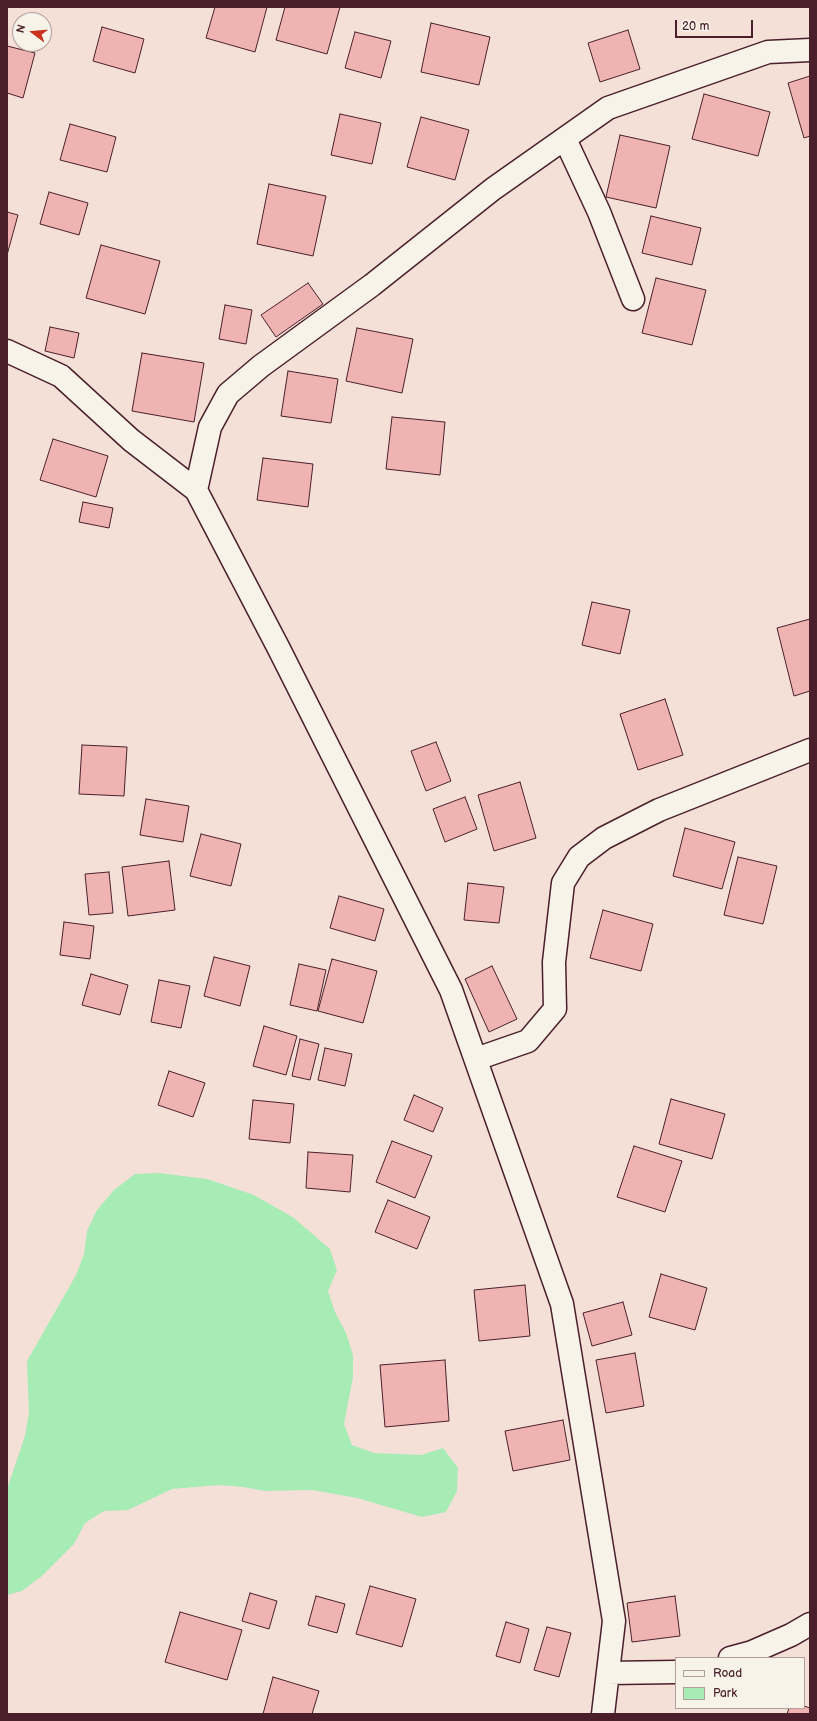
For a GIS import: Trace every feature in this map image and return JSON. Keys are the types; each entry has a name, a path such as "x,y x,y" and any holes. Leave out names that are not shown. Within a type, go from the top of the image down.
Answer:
{"street":[{"path":"196,490 210,427 228,394 261,366 372,284 492,189 608,108 768,52 810,50"},
{"path":"565,139 599,212 633,299"},
{"path":"7,351 60,376 131,440 196,490 278,647 451,990 562,1304 614,1621 602,1714"},
{"path":"476,1059 528,1041 556,1009 554,962 562,883 579,857 604,838 659,810 810,750"},
{"path":"734,1657 752,1652 791,1635 810,1624"},
{"path":"608,1673 675,1672"}],"green space":[{"path":"159,1173 207,1179 254,1195 294,1218 330,1249 337,1270 328,1291 335,1312 346,1333 353,1355 353,1377 344,1424 352,1445 374,1453 421,1455 443,1448 458,1468 457,1491 446,1512 422,1517 357,1498 312,1490 265,1491 219,1485 172,1489 128,1510 104,1511 85,1523 74,1544 42,1576 22,1591 7,1595 7,1489 25,1436 29,1412 27,1361 76,1275 84,1254 87,1231 97,1210 114,1190 135,1174"}],"building":[{"path":"215,7 267,7 255,52 206,38"},
{"path":"285,7 340,7 327,54 276,40"},
{"path":"431,23 490,37 479,85 421,72"},
{"path":"102,27 144,39 135,73 93,61"},
{"path":"628,30 640,69 600,82 588,43"},
{"path":"355,32 391,41 381,78 345,68"},
{"path":"7,46 12,47 12,52 35,53 23,98 7,93"},
{"path":"810,76 810,136 804,138 788,83"},
{"path":"704,94 770,112 758,156 692,139"},
{"path":"340,114 381,123 372,164 331,155"},
{"path":"421,117 469,130 455,180 407,167"},
{"path":"70,124 116,137 107,172 60,160"},
{"path":"620,135 670,146 656,208 606,197"},
{"path":"269,184 326,196 313,256 257,244"},
{"path":"49,192 88,203 79,235 40,224"},
{"path":"7,212 18,215 7,255"},
{"path":"651,216 701,228 692,265 642,253"},
{"path":"101,245 160,261 145,314 86,298"},
{"path":"656,278 706,290 692,345 642,333"},
{"path":"308,283 323,304 276,337 261,315"},
{"path":"225,305 252,310 246,344 219,339"},
{"path":"50,327 79,333 74,358 45,351"},
{"path":"357,328 413,339 402,393 346,381"},
{"path":"142,353 204,363 194,422 132,411"},
{"path":"288,371 338,379 331,423 281,416"},
{"path":"392,417 445,422 440,475 386,469"},
{"path":"53,439 108,456 96,497 40,480"},
{"path":"263,458 313,464 308,507 257,500"},
{"path":"83,502 113,508 109,528 79,522"},
{"path":"592,602 630,610 620,654 582,645"},
{"path":"810,619 810,691 794,696 777,628"},
{"path":"665,699 683,755 638,770 620,714"},
{"path":"436,742 451,781 426,791 411,751"},
{"path":"82,745 127,747 124,796 79,794"},
{"path":"520,782 536,838 494,851 478,795"},
{"path":"465,797 477,829 445,842 433,809"},
{"path":"146,799 189,806 183,842 140,835"},
{"path":"685,828 735,842 722,889 673,876"},
{"path":"201,834 241,844 231,886 190,876"},
{"path":"738,857 777,866 763,924 724,915"},
{"path":"169,861 175,910 128,916 122,867"},
{"path":"109,872 113,913 89,915 85,874"},
{"path":"468,883 504,887 499,923 464,920"},
{"path":"339,896 384,909 375,941 330,928"},
{"path":"603,910 653,924 641,971 590,958"},
{"path":"64,922 94,926 90,959 60,955"},
{"path":"214,957 250,966 240,1006 204,996"},
{"path":"332,959 377,971 363,1023 318,1011"},
{"path":"299,964 326,970 317,1011 290,1005"},
{"path":"492,966 517,1019 489,1032 465,979"},
{"path":"91,974 128,985 120,1015 82,1005"},
{"path":"159,980 190,986 181,1028 151,1022"},
{"path":"264,1026 297,1036 286,1075 253,1066"},
{"path":"300,1039 319,1044 310,1080 292,1076"},
{"path":"325,1048 352,1054 345,1086 318,1080"},
{"path":"169,1071 205,1083 193,1117 158,1105"},
{"path":"414,1095 443,1108 433,1132 404,1120"},
{"path":"671,1099 725,1114 712,1159 659,1144"},
{"path":"253,1100 294,1104 290,1143 249,1139"},
{"path":"392,1141 432,1156 415,1198 376,1182"},
{"path":"634,1146 682,1161 665,1212 617,1197"},
{"path":"308,1152 353,1155 350,1192 306,1188"},
{"path":"388,1200 430,1217 417,1249 375,1232"},
{"path":"661,1274 707,1288 695,1330 649,1317"},
{"path":"525,1285 530,1336 479,1341 474,1290"},
{"path":"623,1302 632,1335 592,1346 583,1313"},
{"path":"635,1353 644,1406 606,1413 596,1360"},
{"path":"445,1360 449,1421 385,1427 380,1365"},
{"path":"563,1420 570,1460 513,1471 505,1431"},
{"path":"370,1586 416,1599 402,1647 356,1634"},
{"path":"250,1593 277,1601 269,1629 242,1621"},
{"path":"316,1596 345,1604 337,1633 308,1625"},
{"path":"675,1596 680,1636 632,1642 627,1603"},
{"path":"180,1612 242,1630 227,1680 165,1662"},
{"path":"506,1622 529,1629 520,1663 496,1656"},
{"path":"547,1627 571,1633 559,1677 534,1670"},
{"path":"273,1677 319,1691 312,1714 263,1714"},
{"path":"805,1706 810,1708 810,1714 787,1714 789,1709 805,1709"}]}
